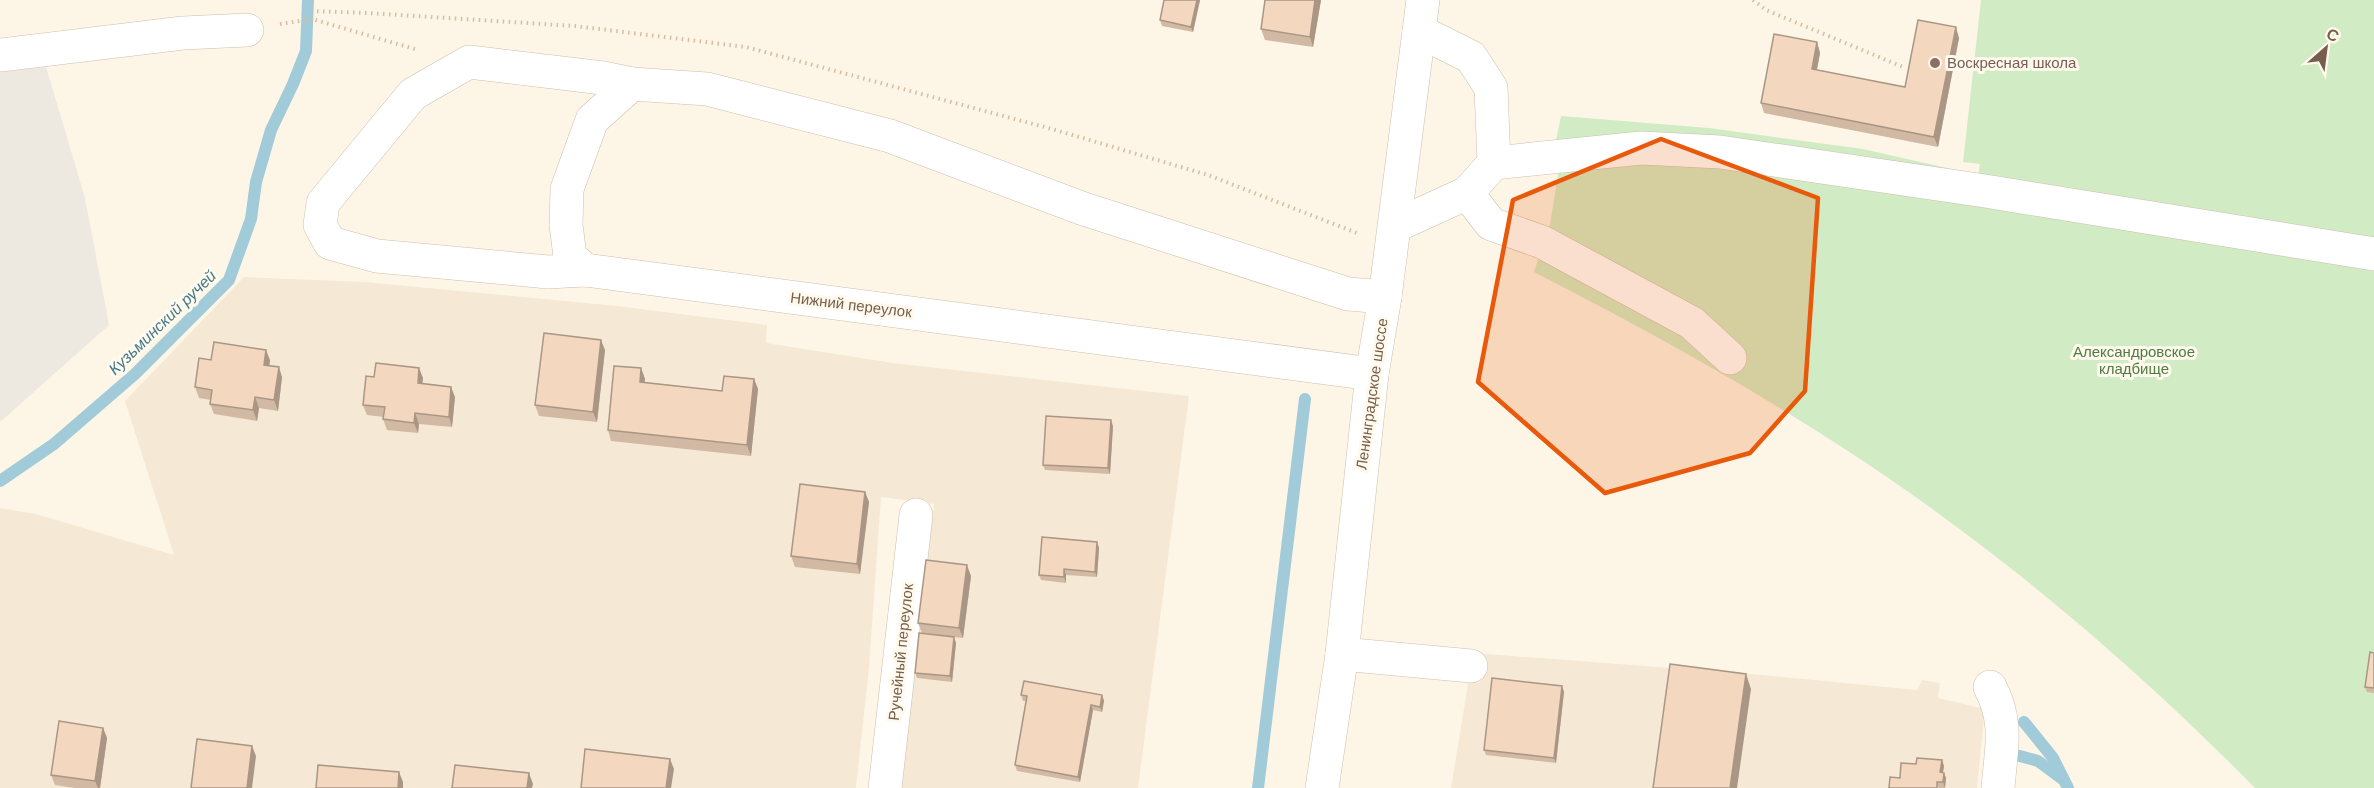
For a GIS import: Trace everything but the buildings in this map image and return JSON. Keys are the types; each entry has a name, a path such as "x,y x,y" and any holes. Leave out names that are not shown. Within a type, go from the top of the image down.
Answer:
{"street":[{"path":"1421,16 1471,57 1491,88 1494,163"},
{"name":"Ленинградское шоссе","path":"1322,788 1342,654 1372,374 1395,226 1421,16"},
{"path":"0,55 183,33 247,30"},
{"path":"469,62 603,78 632,84 707,89 890,136 1081,208 1348,294 1385,297"},
{"name":"Нижний переулок","path":"469,62 413,94 323,203 320,225 330,243 377,256 548,272 585,270 1372,374"},
{"path":"585,270 570,256 566,225 567,189 592,120 632,84"},
{"path":"1395,226 1467,193 1494,163 1641,148 1720,152 1985,191 2374,254"},
{"path":"1467,193 1491,224 1542,242 1692,323 1730,358"},
{"name":"Ручейный переулок","path":"885,788 916,515"},
{"path":"1342,654 1471,666"},
{"path":"1990,687 2002,714 2003,733 1998,788"}],"path":[{"path":"1753,0 1766,10 1903,67"},
{"path":"300,20 312,19 469,62"}],"highlighted area":[{"path":"1661,139 1818,198 1805,391 1750,453 1605,493 1478,382 1513,200"}],"shaded area":[{"path":"46,67 85,198 109,325 0,422 0,72"},
{"path":"244,277 365,282 617,306 767,325 766,343 893,363 1189,396 1138,788 900,788 934,504 881,497 869,668 856,788 0,788 0,508 36,514 174,555 125,401"},
{"path":"1473,653 1763,675 1917,690 1922,680 1940,683 1938,698 1985,709 1977,788 1451,788"}],"green space":[{"name":"Александровское кладбище","path":"1981,0 2374,0 2374,788 2255,788 2111,652 2009,567 1903,488 1810,427 1732,380 1654,335 1534,272 1550,224 1559,169 1555,146 1561,116 1709,128 1863,149 1978,175 1980,164 1963,162"}],"waterway":[{"name":"Кузьминский ручей","path":"0,481 54,444 135,374 229,280 251,219 256,182 271,130 306,51 308,0"},
{"path":"1258,788 1305,399"},
{"path":"2024,722 2053,758 2068,788"},
{"path":"2020,756 2038,761 2061,778"}],"place":[{"name":"Воскресная школа","path":"1935,63"}]}
